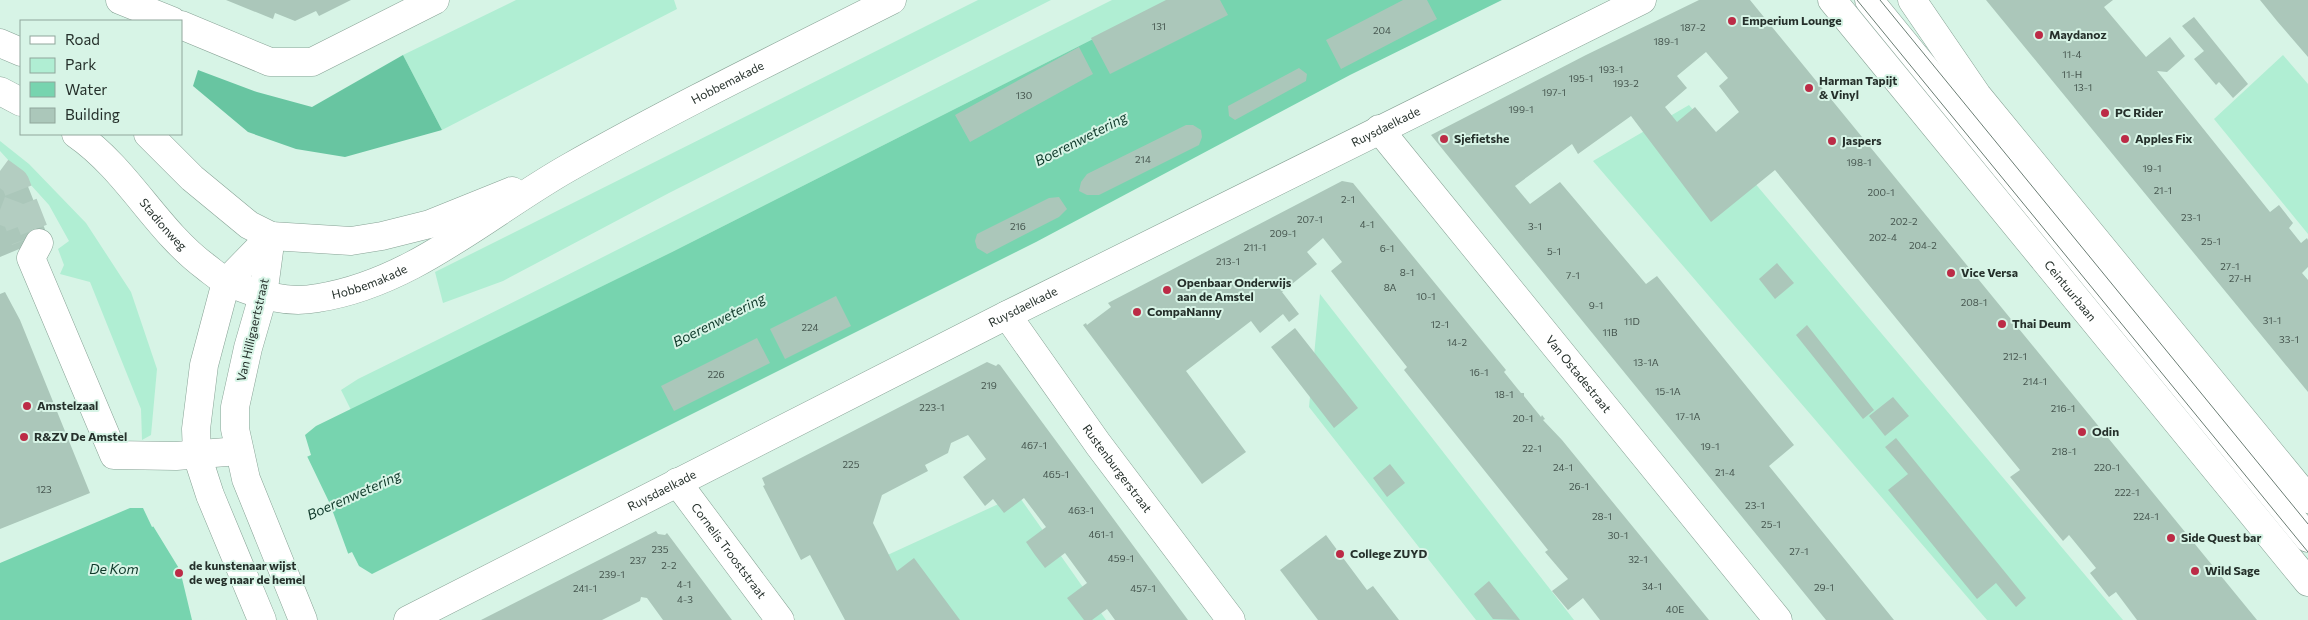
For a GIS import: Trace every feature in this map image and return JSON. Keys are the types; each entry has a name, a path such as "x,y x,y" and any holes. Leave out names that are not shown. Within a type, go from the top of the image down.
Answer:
{"street":[{"path":"120,0 170,20"},
{"path":"182,25 270,62 312,62 435,0"},
{"name":"Hobbemakade","path":"271,236 351,241 382,236 430,224 566,169 759,67 892,0"},
{"name":"Ruysdaelkade","path":"408,620 1007,314 1642,0"},
{"name":"Ceintuurbaan","path":"1832,0 2308,582"},
{"path":"1869,0 2308,538"},
{"path":"1912,0 1977,94 2308,498"},
{"path":"0,43 20,52"},
{"path":"0,92 20,102"},
{"name":"Van Ostadestraat","path":"1379,129 1778,620"},
{"name":"Stadionweg","path":"78,135 88,142 116,169 185,251 226,282 263,296"},
{"path":"149,135 192,178 249,225 271,236 226,282 204,365 196,429 197,455 210,495 258,611"},
{"name":"Hobbemakade","path":"263,296 289,300 319,298 360,287 399,272 478,228 566,169"},
{"name":"Van Hilligaertstraat","path":"271,236 263,296 248,348 235,407 235,429 246,479 303,620"},
{"path":"39,243 31,258 114,455 197,455 239,451"},
{"name":"Rustenburgerstraat","path":"1007,314 1098,444 1231,620"},
{"name":"Cornelis Trooststraat","path":"677,482 780,620"}],"green space":[{"path":"516,0 674,0 677,9 442,130 403,55"},
{"path":"978,0 1051,0 669,193 503,281 443,303 435,272"},
{"path":"1112,0 1170,0 672,252 351,410 341,390 358,379"},
{"path":"2283,55 2308,84 2308,234 2214,119"},
{"path":"1689,105 2123,620 1987,620 1593,161"},
{"path":"0,141 29,164 86,223 131,292 157,369 151,435 142,440 141,409 90,282 60,274 64,265 58,249 69,241 49,205 0,151"},
{"path":"1320,294 1574,620 1476,620 1309,407"},
{"path":"1018,495 1106,620 926,620 881,558"}],"shaded area":[{"path":"403,55 442,130 345,157 296,149 248,132 193,86 198,70 257,92 312,107"}],"water":[{"path":"1170,0 1502,0 1350,75 1036,242 372,574 359,566 352,552 197,620 0,620 0,563 130,508 143,508 152,527 311,455 305,435 316,426 672,252"}],"pier":[{"path":"306,454 330,504 349,556 203,620 192,620 180,570 150,521 153,523"}],"building":[{"path":"226,0 351,0 319,16 316,11 295,21 275,13 273,19"},
{"path":"1166,0 1220,0 1228,15 1110,74 1091,38"},
{"path":"1403,0 1427,0 1437,19 1341,69 1326,40"},
{"path":"1699,0 1750,0 2257,620 2137,620 2116,592 2109,597 2090,573 2096,568 2069,535 2063,541 2010,477 2020,470 1775,170 1711,222 1631,116 1578,154 1572,144 1515,186 1530,204 1560,182 1646,284 1657,276 1794,445 1769,466 1894,620 1826,620 1431,135 1586,55","holes":["1706,52 1728,78 1719,86 1739,112 1716,132 1695,107 1677,122 1665,107 1687,88 1677,76"]},
{"path":"1986,0 2113,0 2104,7 2146,57 2170,37 2185,56 2167,72 2157,71 2270,212 2279,205 2293,223 2289,228 2301,243 2307,238 2308,240 2308,267 2302,273 2308,280 2308,392"},
{"path":"2260,0 2308,0 2308,57 2277,21"},
{"path":"2194,17 2248,84 2233,98 2219,82 2216,85 2194,59 2204,51 2182,26"},
{"path":"1079,47 1093,74 970,142 955,115"},
{"path":"1299,68 1307,74 1306,81 1235,120 1229,116 1228,106"},
{"path":"1186,125 1193,125 1201,130 1202,137 1199,145 1099,195 1087,195 1079,191 1081,182 1087,174"},
{"path":"0,171 27,184 48,237 0,257"},
{"path":"1342,181 1353,183 1506,370 1504,372 1521,393 1524,393 1524,396 1541,417 1542,415 1545,419 1543,420 1562,440 1709,620 1600,620 1583,598 1568,610 1552,591 1568,579 1545,552 1548,550 1404,370 1407,367 1331,271 1342,262 1323,238 1307,252 1317,264 1282,292 1299,314 1289,322 1283,314 1260,333 1251,321 1186,371 1246,452 1202,484 1083,325 1086,323 1087,325 1111,307 1108,303"},
{"path":"1059,197 1067,209 1059,217 987,254 977,248 975,241 977,234 1049,198"},
{"path":"1777,263 1794,283 1775,299 1759,279"},
{"name":"Amstelzaal","path":"5,292 20,320 90,493 0,529 0,294"},
{"path":"836,296 851,326 785,359 770,329"},
{"path":"1807,325 1874,410 1863,419 1796,335"},
{"path":"1295,328 1358,408 1334,428 1271,347"},
{"path":"757,338 770,363 674,411 661,386"},
{"path":"987,362 996,366 1000,365 1188,620 1115,620 1107,609 1092,620 1084,620 1067,598 1087,583 1065,553 1045,568 1035,555 1026,542 1046,527 1024,498 1004,513 993,499 985,506 963,477 986,459 968,435 951,443 948,453 925,465 928,471 882,495 873,523 897,571 914,558 960,620 845,620 810,555 801,560 763,486 765,485 762,478"},
{"path":"1893,397 1909,416 1885,436 1869,416"},
{"path":"1896,438 2026,598 2016,607 1996,583 1977,599 1888,490 1908,474 1885,447"},
{"path":"1390,464 1405,483 1387,497 1373,478"},
{"path":"656,531 658,534 665,535 667,533 732,620 663,620 647,598 641,597 640,601 602,620 481,620"},
{"path":"1326,535 1367,590 1373,586 1399,620 1318,620 1280,570"},
{"path":"1489,581 1520,620 1493,619 1474,594"}],"tunnel":[{"path":"0,171 15,182 39,243"},
{"path":"0,210 16,216 25,240"}],"tram line":[{"path":"1857,0 2308,552"},
{"path":"1880,0 2308,524"}],"place":[{"name":"Emperium Lounge","path":"1732,21"},
{"name":"Maydanoz","path":"2039,35"},
{"name":"Harman Tapijt & Vinyl","path":"1809,88"},
{"name":"PC Rider","path":"2105,113"},
{"name":"Sjefietshe","path":"1444,139"},
{"name":"Apples Fix","path":"2125,139"},
{"name":"Jaspers","path":"1832,141"},
{"name":"Vice Versa","path":"1951,273"},
{"name":"Openbaar Onderwijs aan de Amstel","path":"1167,290"},
{"name":"CompaNanny","path":"1137,312"},
{"name":"Thai Deum","path":"2002,324"},
{"name":"Amstelzaal","path":"27,406"},
{"name":"Odin","path":"2082,432"},
{"name":"R&ZV De Amstel","path":"24,437"},
{"name":"Side Quest bar","path":"2171,538"},
{"name":"College ZUYD","path":"1340,554"},
{"name":"Wild Sage","path":"2195,571"},
{"name":"de kunstenaar wijst de weg naar de hemel","path":"179,573"}],"water label":[{"name":"Boerenwetering","path":"1081,139"},
{"name":"Boerenwetering","path":"719,320"},
{"name":"Boerenwetering","path":"354,495"},
{"name":"De Kom","path":"114,569"}]}
